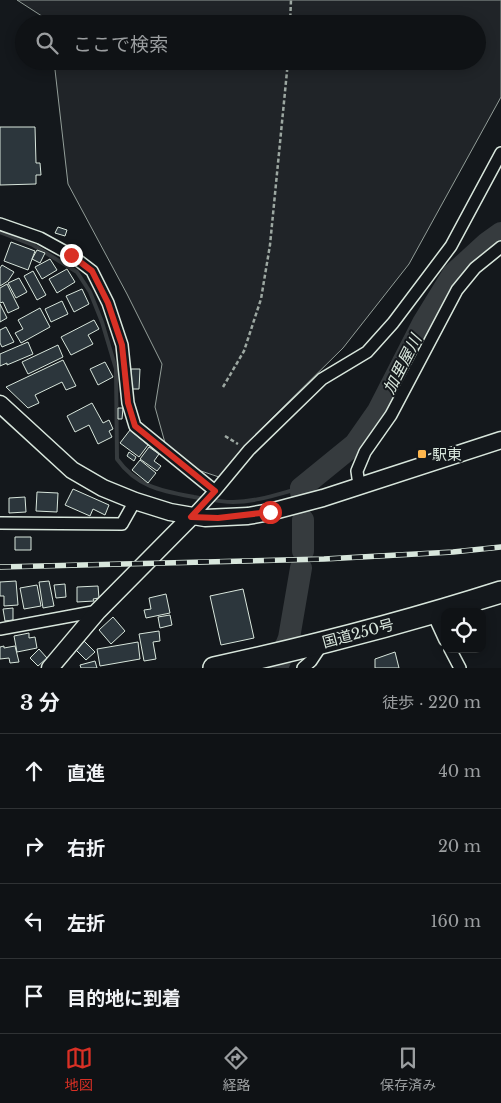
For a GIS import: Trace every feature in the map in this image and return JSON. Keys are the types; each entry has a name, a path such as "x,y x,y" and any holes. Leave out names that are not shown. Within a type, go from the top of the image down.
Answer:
{"highway":[{"name":"国道250号","path":"214,668 314,645 433,614 501,592"}],"street":[{"path":"50,668 98,611 191,517 249,450 322,380 367,352 450,246 501,153"},
{"path":"0,224 40,238 71,255 92,271 108,303 122,345 128,403 135,426 215,491"},
{"path":"360,485 357,471 365,452 391,415 457,290 475,268 501,247"},
{"path":"0,404 72,470 103,488 135,501 191,517 218,518 270,512 323,498 501,440"},
{"path":"0,523 122,524 135,501"},
{"path":"0,629 98,611"},
{"path":"433,614 441,631"},
{"path":"303,668 311,661 314,645"},
{"path":"452,653 460,668"}],"path":[{"path":"290,15 291,0"},
{"path":"223,387 244,351 261,299 270,245 287,70"},
{"path":"225,436 249,450"}],"shaded area":[{"path":"17,0 501,0 501,97 409,264 343,348 267,423 219,477 195,469 167,450 155,407 162,364 68,184 55,70 486,70 486,15 40,15"}],"building":[{"path":"0,127 35,127 36,163 40,163 41,175 36,175 36,184 0,185"},
{"path":"58,227 67,230 65,236 55,233"},
{"path":"11,242 35,251 28,270 4,261"},
{"path":"37,250 45,253 40,263 32,259"},
{"path":"50,259 57,270 42,279 35,267"},
{"path":"2,265 14,272 8,281 0,286 0,268"},
{"path":"67,269 75,282 57,293 49,279"},
{"path":"33,271 46,295 37,300 24,276"},
{"path":"19,278 27,292 16,298 8,283"},
{"path":"7,284 19,308 8,313 3,302 0,303 0,288"},
{"path":"82,289 89,304 74,312 66,296"},
{"path":"62,301 68,314 51,322 45,309"},
{"path":"0,304 7,318 0,322"},
{"path":"40,308 50,327 21,343 15,333 23,329 18,320"},
{"path":"94,320 99,329 88,335 93,344 71,355 61,337"},
{"path":"6,327 14,342 2,347 0,343 0,330"},
{"path":"28,342 33,354 0,366 0,354"},
{"path":"58,345 63,357 28,374 22,362"},
{"path":"63,360 76,386 66,390 62,382 35,395 39,403 28,408 6,387"},
{"path":"105,362 113,377 98,385 90,369"},
{"path":"131,369 140,369 139,389 130,389"},
{"path":"92,403 103,423 109,420 113,429 109,431 112,437 98,444 89,425 75,432 67,416"},
{"path":"118,408 123,408 122,419 118,419"},
{"path":"130,430 148,445 139,457 120,443"},
{"path":"149,447 159,454 154,461 161,466 157,471 140,459"},
{"path":"129,452 136,457 134,461 127,456"},
{"path":"140,460 156,473 148,483 132,470"},
{"path":"73,489 109,505 105,515 93,509 90,516 65,505"},
{"path":"37,492 58,493 57,512 36,511"},
{"path":"25,497 26,512 9,513 9,498"},
{"path":"15,537 31,537 31,550 15,550"},
{"path":"16,581 18,605 4,606 4,596 0,596 0,582"},
{"path":"49,581 54,606 43,608 39,582"},
{"path":"65,584 66,597 56,598 54,585"},
{"path":"37,585 41,606 24,609 20,588"},
{"path":"98,586 99,598 93,599 94,601 77,602 77,587"},
{"path":"243,589 254,638 221,645 210,596"},
{"path":"166,594 170,613 146,618 144,610 151,609 149,598"},
{"path":"13,608 13,620 5,621 3,609"},
{"path":"170,615 172,625 160,628 158,617"},
{"path":"113,617 125,631 111,644 99,630"},
{"path":"159,631 160,641 153,642 156,659 144,661 139,634"},
{"path":"29,633 29,638 35,637 37,648 17,652 14,636"},
{"path":"84,641 95,652 86,660 75,649"},
{"path":"138,642 140,659 100,666 97,649"},
{"path":"4,646 4,648 15,646 19,662 10,663 9,658 0,659 0,647"},
{"path":"39,649 47,658 38,666 30,658"},
{"path":"395,652 399,668 375,668 375,659"},
{"path":"95,661 97,668 81,668 80,665"}],"waterway":[{"path":"0,232 33,245 77,272 90,292 102,322 116,369 117,459 133,476 161,490 228,502 259,499 301,488"},
{"name":"加里屋川","path":"301,492 301,488 355,444 378,411 423,323 453,274 501,233"},
{"name":"加里屋川","path":"303,520 303,551"},
{"name":"加里屋川","path":"277,668 289,638 301,568"}],"railway":[{"path":"0,567 324,559 453,552 501,547"}],"place":[{"name":"駅東","path":"422,454"}],"route":[{"path":"71,255 92,271 108,303 122,345 128,403 135,426 215,491 191,517 218,518 270,512"}]}
